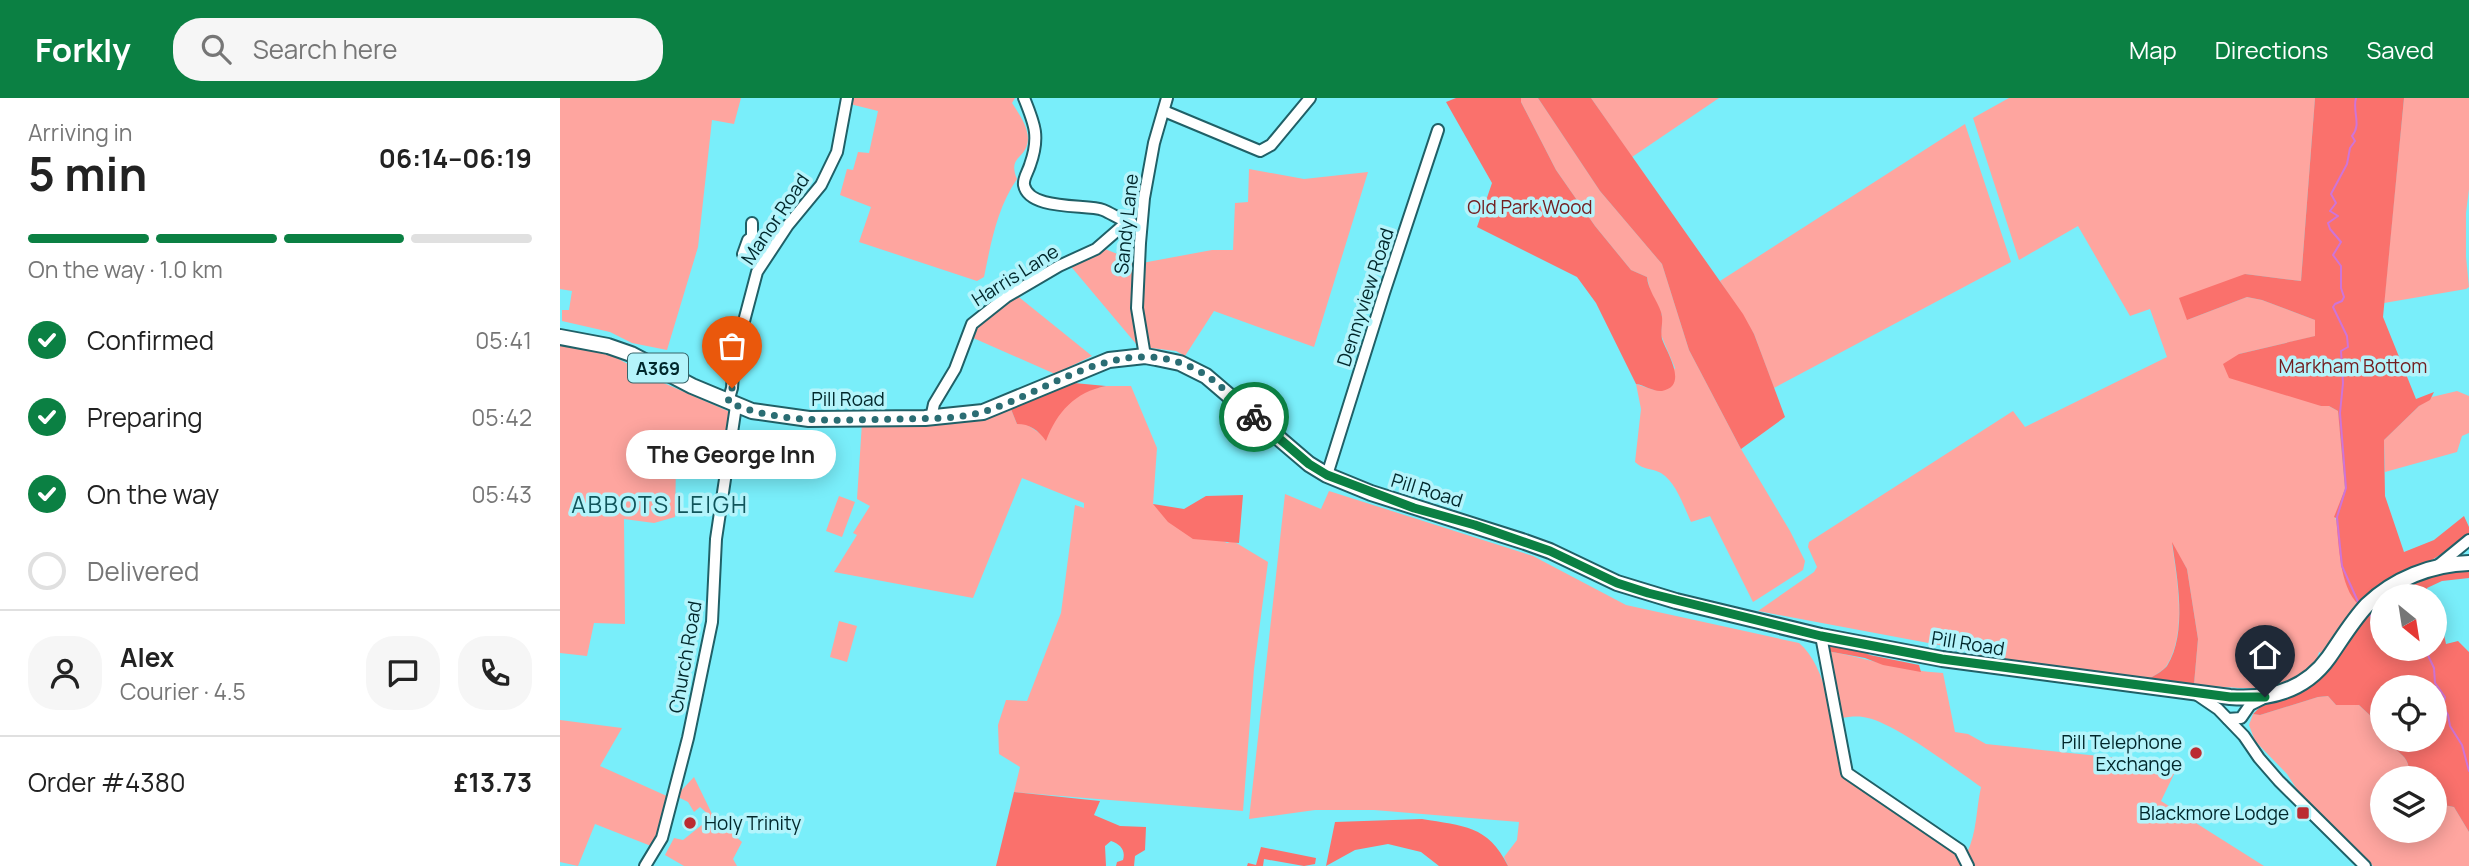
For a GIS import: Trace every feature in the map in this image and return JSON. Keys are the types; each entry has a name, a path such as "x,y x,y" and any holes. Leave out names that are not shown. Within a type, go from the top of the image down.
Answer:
{"main road":[{"name":"A369","path":"560,337 608,346 631,354 732,404"},
{"name":"Pill Road","path":"732,404 769,415 809,419 931,418 983,412 1109,360 1145,356 1180,363 1206,376 1309,464 1327,475 1427,513 1475,525 1537,547 1617,583 1648,593 1821,636 1981,665 2193,692 2223,700"},
{"name":"A369","path":"2223,700 2265,697 2287,691 2305,681 2329,658 2367,605 2384,592 2411,576 2434,568 2469,563"}],"street":[{"name":"Manor Road","path":"732,404 734,359 764,241 788,225 821,185 837,152 847,98"},
{"path":"1024,98 1034,121 1037,137 1030,167 1025,176 1024,185 1027,192 1038,199 1061,206 1101,209 1127,222 1141,224"},
{"name":"Sandy Lane","path":"1145,356 1137,308 1141,224 1154,143 1167,98"},
{"path":"1164,111 1260,151 1271,145 1310,98"},
{"name":"Dennyview Road","path":"1327,475 1380,303 1438,130"},
{"name":"Harris Lane","path":"931,418 934,404 955,369 972,324 1006,297 1059,266 1096,249 1127,222"},
{"path":"752,223 764,241"},
{"path":"743,254 748,240 764,241"},
{"name":"Church Road","path":"645,866 662,838 688,738 712,622 716,539 732,404"},
{"path":"2434,568 2469,540"},
{"path":"1821,636 1847,773 1960,850 1968,866"},
{"path":"2241,718 2250,705 2265,697"},
{"path":"2223,700 2241,718 2244,736"},
{"path":"2223,700 2228,719 2259,758 2365,866"},
{"path":"2228,719 2241,718"}],"shaded area":[{"path":"560,98 741,98 734,124 712,120 698,247 667,350 632,343 610,332 562,321 562,310 569,310 572,291 560,289"},
{"path":"850,98 1015,98 1012,103 1023,120 1027,146 1014,166 1017,179 1000,214 984,277 977,281 859,242 871,207 840,195 847,169 853,170 858,152 869,153 878,111 850,104"},
{"path":"1521,98 1538,98 1600,191 1662,264 1689,350 1741,449 1805,561 1803,570 1753,602 1710,516 1691,522 1671,482 1661,473 1635,462 1641,409 1636,384 1654,390 1675,368 1661,335 1662,315 1647,277 1631,270 1595,226 1556,170"},
{"path":"1591,98 1719,98 1632,157"},
{"path":"2009,98 2315,98 2301,281 2245,274 2187,320 2247,297 2315,320 2316,336 2239,354 2321,406 2329,406 2338,411 2345,489 2335,517 2359,605 2345,620 2324,655 2319,652 2312,667 2300,677 2284,684 2266,687 2194,684 2198,639 2187,569 2172,544 2179,606 2177,638 2167,665 2149,679 1990,658 1955,648 1758,611 1814,572 1817,567 1808,547 1809,542 2013,411 2025,427 2167,357 2150,309 2130,316 2078,226 2019,260 1973,118"},
{"path":"2404,98 2469,98 2466,257 2469,287 2384,303"},
{"path":"1965,124 2011,262 1774,388 1754,334 1720,281"},
{"path":"1249,169 1304,179 1368,172 1314,347 1214,311 1185,356 1176,351 1151,348 1143,320 1142,263 1212,250 1233,250 1235,203 1248,202"},
{"path":"1100,247 1135,261 1137,345 1068,263"},
{"path":"1015,294 1092,356 1055,374 971,337 980,324"},
{"path":"560,343 613,356 659,381 728,411 732,417 728,443 690,437 686,467 676,466 675,517 654,523 624,519 625,624 594,623 587,656 560,653"},
{"path":"1106,386 1131,386 1157,448 1153,504 1227,543 1233,541 1268,562 1254,669 1243,811 1014,792 1020,767 999,754 998,725 1006,700 1027,701 1061,613 1075,505 1084,508 1084,503 1022,478 973,598 834,572 857,535 853,533 870,506 857,499 862,423 968,422 1011,409 1017,424 1026,424 1041,434 1074,397"},
{"path":"2457,391 2469,396 2469,433 2462,436 2457,452 2385,472 2384,440 2432,397"},
{"path":"1329,491 1533,556 1626,605 1799,643 1818,669 1824,686 1841,774 1959,854 1966,866 1508,866 1504,857 1517,840 1519,822 1374,810 1315,810 1249,819 1285,494 1321,509"},
{"path":"839,496 855,502 842,537 826,531"},
{"path":"839,621 857,626 847,662 830,657"},
{"path":"1827,651 1899,667 1943,673 1955,732 1968,734 1986,744 2146,761 2176,770 2161,801 2264,866 1973,866 1967,853 1975,829 1981,787 1923,746 1890,727 1863,717 1841,718"},
{"path":"2328,696 2336,705 2359,705 2370,715 2370,752 2399,752 2408,765 2370,766 2370,843 2447,843 2447,806 2454,807 2469,832 2469,866 2373,866 2298,791 2287,774 2255,741 2249,725 2253,714 2260,715"},
{"path":"560,720 622,728 600,766 669,797 658,836 651,846 595,824 578,866 560,862"},
{"path":"694,777 714,818 742,842 733,859 737,866 684,866 665,855 674,838 683,840 703,824 709,815 700,807 694,812 688,802 676,796"}],"green space":[{"name":"Old Park Wood","path":"1456,98 1521,98 1556,170 1595,226 1631,270 1647,277 1661,312 1662,339 1674,368 1674,383 1670,388 1659,391 1636,384 1596,303 1577,277 1477,227 1492,183 1446,102"},
{"name":"Old Park Wood","path":"1538,98 1591,98 1743,314 1754,334 1785,417 1741,449 1689,350 1662,264 1600,191"},
{"name":"Markham Bottom","path":"2315,98 2404,98 2383,317 2416,399 2434,392 2430,400 2419,406 2384,440 2385,496 2404,552 2434,540 2464,516 2469,527 2469,537 2393,584 2370,584 2370,598 2359,605 2347,587 2334,517 2345,489 2338,411 2329,406 2321,406 2229,378 2223,364 2239,354 2315,336 2315,320 2247,297 2187,320 2179,298 2245,274 2301,281"},
{"path":"1074,383 1106,386 1085,393 1068,405 1046,441 1033,428 1017,424 1011,409"},
{"path":"1243,495 1239,543 1193,539 1168,522 1153,504 1184,509 1206,496"},
{"path":"2172,542 2187,569 2198,639 2194,684 2149,679 2167,666 2177,638 2179,605"},
{"path":"2469,565 2469,578 2436,584 2411,584 2426,576"},
{"path":"2370,610 2370,662 2446,662 2447,644 2458,641 2469,652 2469,832 2454,807 2447,806 2447,766 2408,766 2399,752 2447,752 2447,675 2370,675 2370,715 2359,705 2336,705 2328,696 2260,715 2253,714 2260,707 2300,692"},
{"path":"1827,643 1919,665 1921,672 1827,651"},
{"path":"1014,792 1100,801 1094,815 1120,826 1146,827 1145,850 1135,856 1134,866 1116,866 1117,862 1123,860 1124,853 1120,846 1111,841 1105,846 1106,866 996,866"},
{"path":"1422,819 1462,826 1483,835 1492,842 1508,866 1439,866 1421,852 1388,844 1355,850 1326,866 1335,822"},
{"path":"1261,847 1316,858 1315,864 1304,866 1264,859 1263,866 1247,866 1248,863 1256,865"}],"waterway":[{"path":"2356,98 2357,122 2352,136 2355,141 2350,148 2347,164 2331,194 2336,203 2330,211 2338,216 2328,223 2341,242 2333,255 2341,266 2341,288 2344,297 2333,307 2347,336 2348,347 2341,351 2343,383 2340,413 2346,488 2337,517 2342,566 2359,604"},
{"path":"2431,662 2435,683 2445,697 2443,706 2450,726 2462,745 2469,771"}],"way so far":[{"path":"732,388 728,402 769,415 847,420 956,416 983,412 1109,360 1145,356 1170,360 1195,369 1254,417"}],"place":[{"name":"The George Inn","path":"732,388"},
{"name":"Pill Telephone Exchange","path":"2196,753"},
{"name":"Blackmore Lodge","path":"2303,813"},
{"name":"Holy Trinity","path":"690,823"}],"district":[{"name":"ABBOTS LEIGH","path":"660,504"}],"route":[{"path":"1254,417 1309,464 1327,475 1427,513 1475,525 1550,551 1617,583 1676,601 1821,636 1942,659 2230,697 2265,697"}]}
